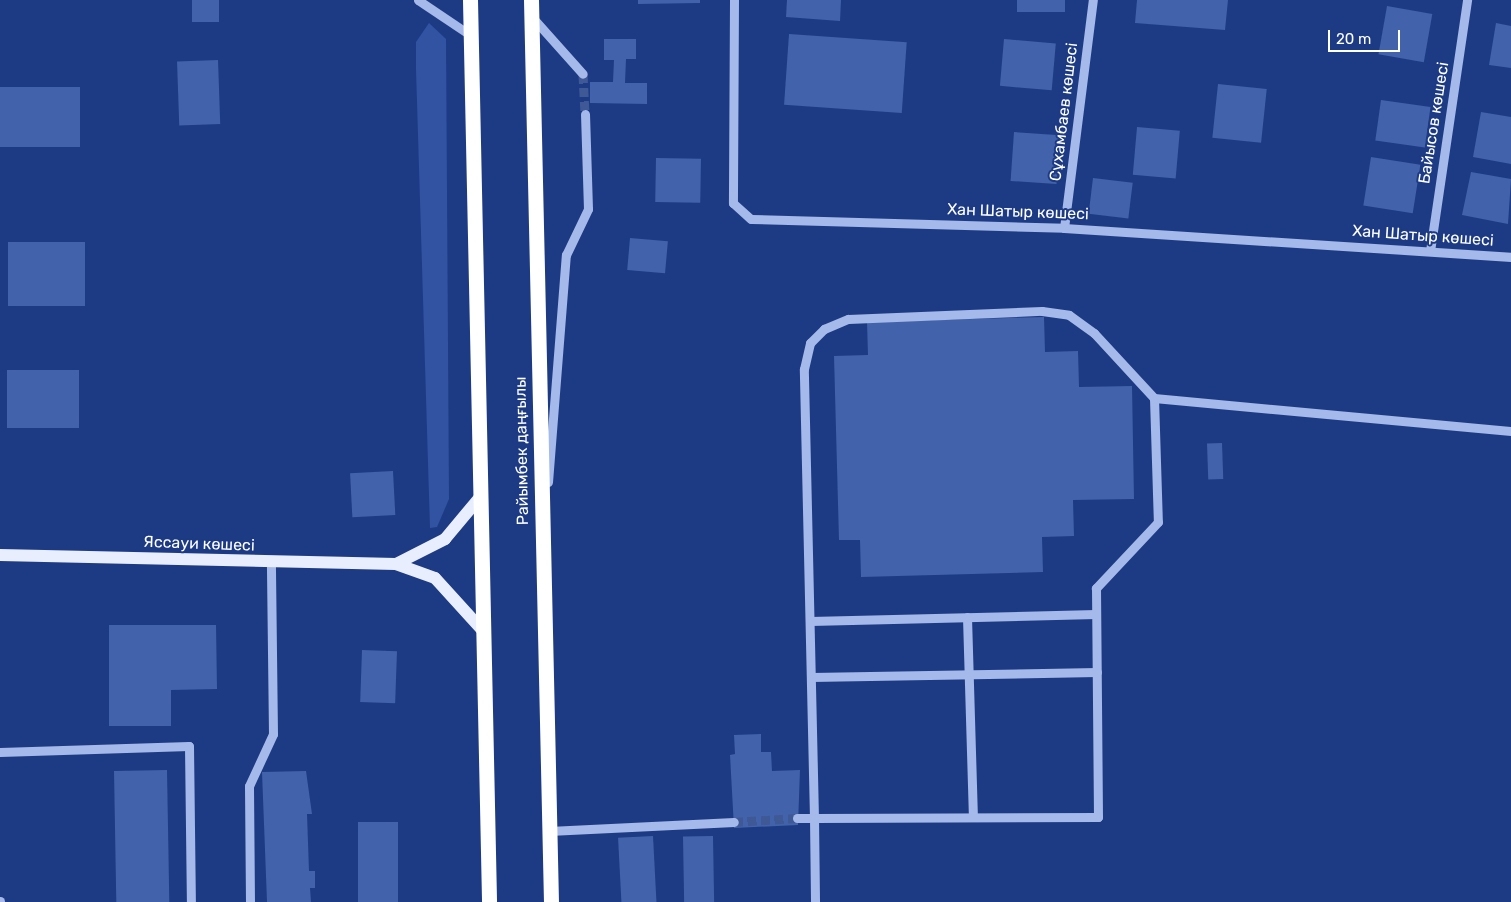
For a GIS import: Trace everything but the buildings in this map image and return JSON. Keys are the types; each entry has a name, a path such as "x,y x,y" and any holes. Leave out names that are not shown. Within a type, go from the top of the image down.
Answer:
{"highway":[{"path":"470,0 489,902"},
{"name":"Райымбек даңғылы","path":"531,0 550,902"}],"main road":[{"path":"396,564 445,539 480,496"},
{"name":"Яссауи көшесі","path":"0,555 396,564"},
{"path":"396,564 435,578 484,632"}],"street":[{"path":"418,0 470,35"},
{"name":"Хан Шатыр көшесі","path":"734,0 733,204 740,214 751,218 1064,228 1430,251 1511,258"},
{"name":"Сұхамбаев көшесі","path":"1064,228 1093,0"},
{"name":"Байысов көшесі","path":"1430,251 1467,0"},
{"path":"531,16 583,74"},
{"path":"542,562 566,255 588,209 585,114"},
{"path":"797,818 814,818 973,817 1098,817 1096,588 1158,522 1154,398 1094,333 1069,315 1042,311 848,319 824,328 810,343 804,369 810,622 814,818 815,902"},
{"path":"1154,398 1511,431"},
{"path":"250,902 249,786 273,734 271,562"},
{"path":"810,622 1096,614"},
{"path":"967,617 973,817"},
{"path":"811,677 1097,672"},
{"path":"0,752 189,746 191,902"},
{"path":"549,831 734,822"}],"shaded area":[{"path":"429,23 446,39 449,499 437,527 430,528 416,69 416,42"}],"tunnel":[{"path":"583,74 585,114"},
{"path":"734,822 797,818"}]}
